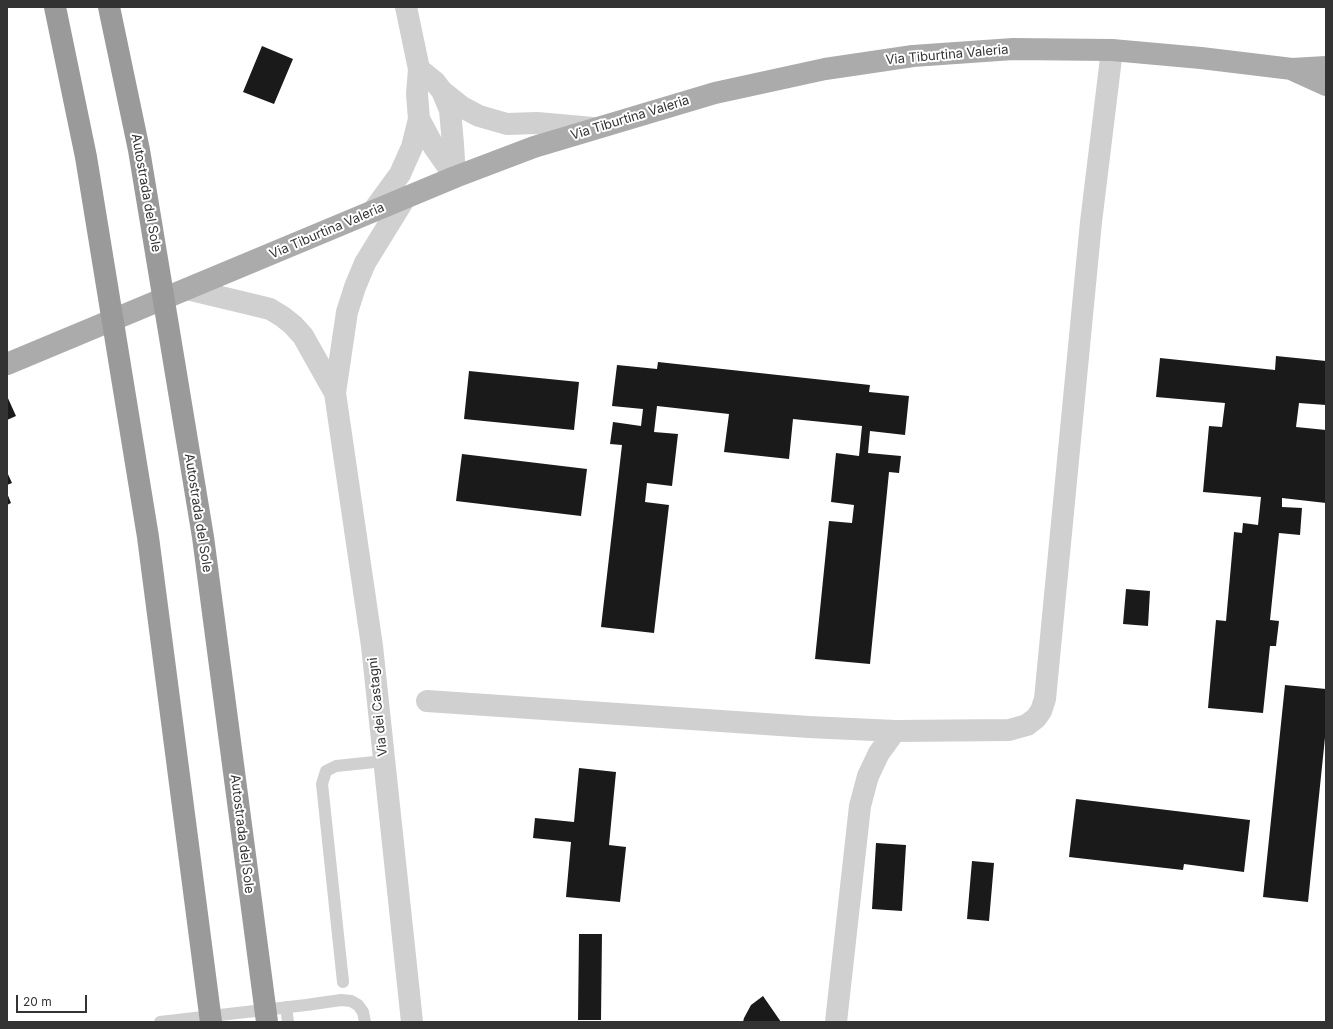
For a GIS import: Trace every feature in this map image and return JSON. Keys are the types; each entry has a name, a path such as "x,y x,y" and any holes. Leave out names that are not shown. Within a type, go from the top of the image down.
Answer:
{"highway":[{"path":"55,7 86,157 148,537 211,1022"},
{"name":"Autostrada del Sole","path":"109,7 139,150 203,537 267,1022"}],"main road":[{"name":"Via Tiburtina Valeria","path":"7,364 455,177 534,147 593,128 715,93 825,68 913,56 1013,49 1112,50 1201,58 1292,69"},
{"path":"1292,69 1326,67"},
{"path":"1292,69 1326,85"}],"street":[{"path":"373,211 400,174 412,147 419,119 417,94 419,69 406,7"},
{"path":"427,701 801,727 895,731 1008,730 1027,725 1036,718 1041,711 1046,690 1091,222 1112,50"},
{"path":"419,69 435,82 442,91 450,110 454,144 455,177"},
{"path":"442,91 462,106 479,116 507,124 537,123 593,128"},
{"path":"419,119 434,147 455,177"},
{"path":"335,393 347,312 355,287 365,263 405,198"},
{"path":"187,289 270,309 283,317 303,336 335,393"},
{"name":"Via dei Castagni","path":"335,393 372,646 412,1022"},
{"path":"836,1022 863,790 873,764 895,731"}],"lane":[{"path":"343,982 322,784 326,771 336,766 384,761"},
{"path":"165,1022 341,1000 351,1001 358,1005 363,1012 365,1022"},
{"path":"286,1007 288,1022"}],"building":[{"path":"262,46 293,59 274,104 243,92"},
{"path":"1276,356 1326,361 1326,405 1299,403 1296,427 1326,430 1326,503 1282,498 1282,507 1302,508 1300,535 1279,533 1270,620 1279,621 1276,646 1270,646 1263,713 1208,708 1216,620 1226,621 1234,532 1242,533 1243,523 1258,525 1261,497 1203,492 1209,426 1222,427 1225,403 1156,397 1160,358 1275,370"},
{"path":"658,362 870,385 869,392 909,396 905,435 870,431 868,453 901,456 899,473 889,472 870,664 815,659 829,521 852,523 854,505 831,502 836,453 859,456 862,426 793,419 789,459 724,452 729,414 657,406 654,432 678,434 672,486 647,483 645,502 669,505 654,633 601,627 622,445 610,444 613,422 641,426 643,409 612,406 617,365 657,369"},
{"path":"469,371 579,382 574,430 464,419"},
{"path":"7,396 16,416 7,420"},
{"path":"462,454 587,469 581,516 456,501"},
{"path":"7,472 12,483 7,485"},
{"path":"7,493 11,503 7,505"},
{"path":"1126,589 1150,591 1148,626 1123,624"},
{"path":"1285,685 1326,689 1326,728 1308,902 1263,897"},
{"path":"579,768 616,772 609,845 626,847 620,902 566,897 571,842 533,838 535,818 574,822"},
{"path":"1076,799 1250,820 1244,872 1184,864 1183,870 1069,857"},
{"path":"876,843 906,845 902,911 872,909"},
{"path":"972,861 994,863 989,921 967,919"},
{"path":"579,934 602,934 601,1020 578,1020"},
{"path":"763,996 781,1022 743,1022 751,1005"}]}
